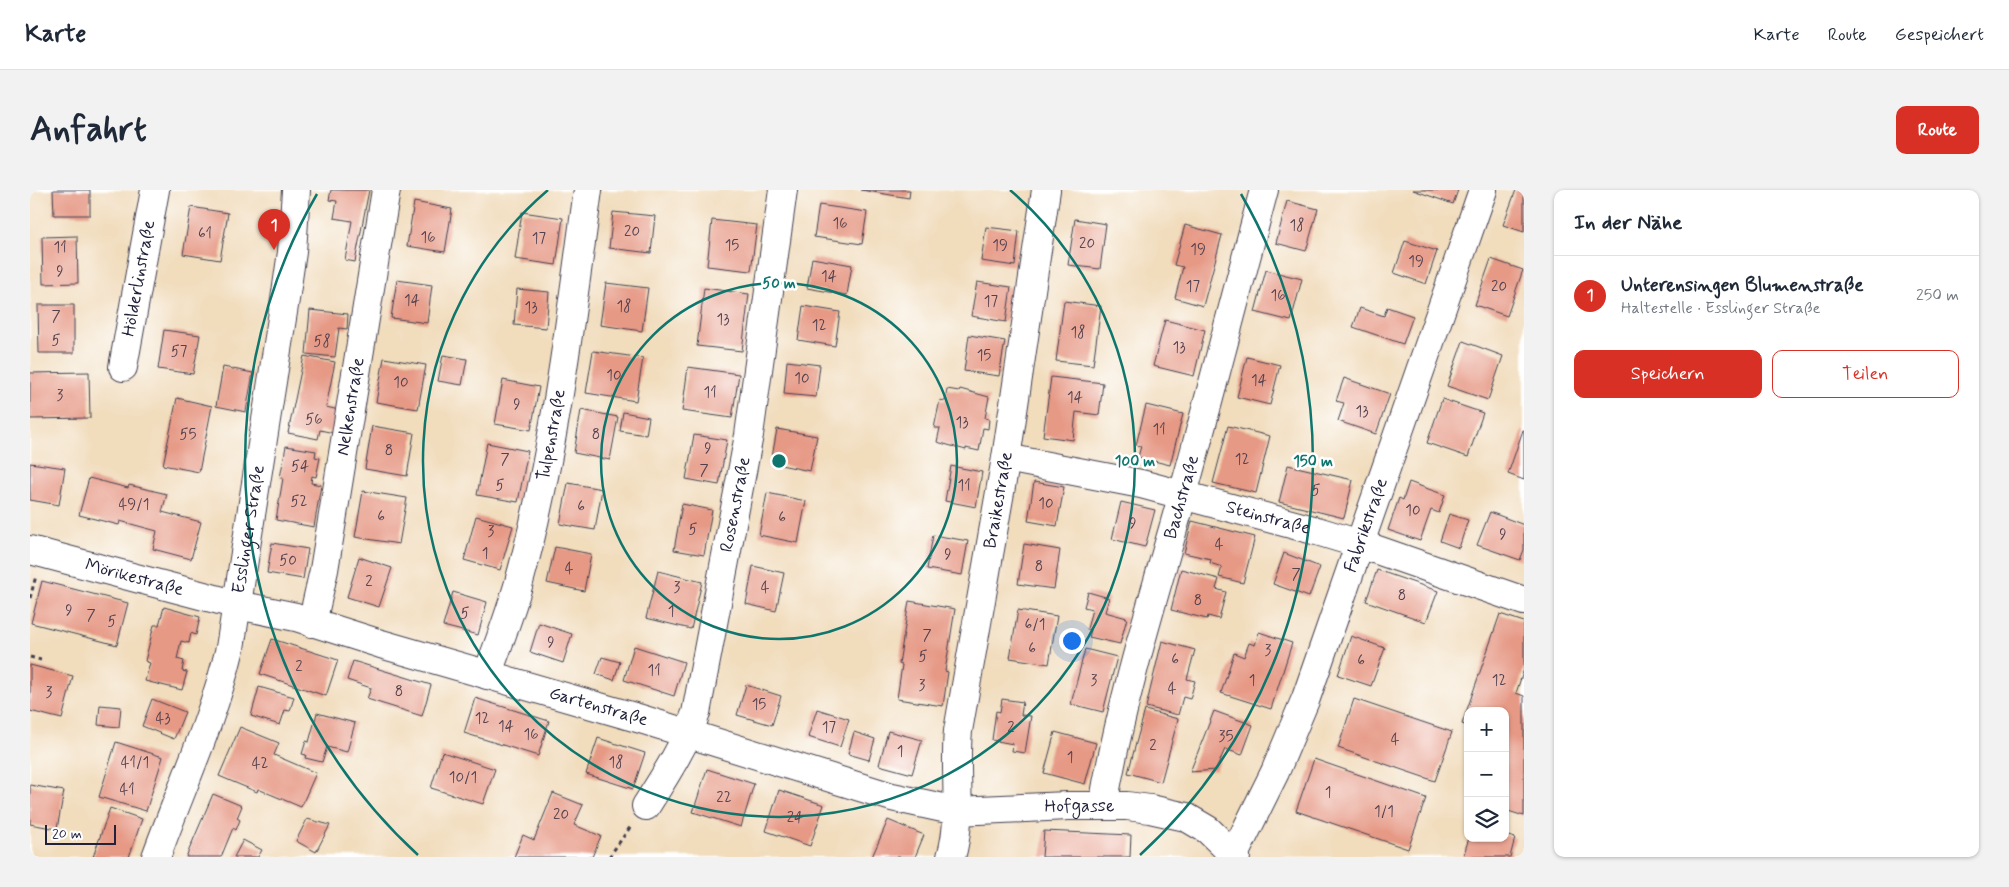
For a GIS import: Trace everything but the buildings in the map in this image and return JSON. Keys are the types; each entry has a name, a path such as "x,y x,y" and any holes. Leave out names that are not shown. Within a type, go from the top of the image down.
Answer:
{"street":[{"name":"Hölderlinstraße","path":"123,367 155,190"},
{"name":"Esslinger Straße","path":"156,857 220,687 230,648 292,252 296,190"},
{"name":"Nelkenstraße","path":"312,623 328,551 386,190"},
{"name":"Tulpenstraße","path":"487,675 518,586 549,449 569,330 588,190"},
{"name":"Rosenstraße","path":"646,806 689,734 696,714 749,435 783,190"},
{"name":"Braikestraße","path":"957,811 956,761 958,731 1006,458 1046,190"},
{"name":"Bachstraße","path":"1103,806 1136,663 1264,190"},
{"name":"Fabrikstraße","path":"1235,856 1292,732 1360,544 1483,190"},
{"name":"Steinstraße","path":"1006,458 1098,475 1182,495 1360,544 1524,601"},
{"name":"Mörikestraße","path":"30,550 238,605"},
{"name":"Gartenstraße","path":"238,605 278,612 689,734 868,791 957,811"},
{"name":"Hofgasse","path":"957,811 1103,806 1150,808 1186,817 1208,830 1235,856"},
{"path":"951,857 955,843 957,811"}],"path":[{"path":"30,657 41,660"},
{"path":"609,857 646,806"}],"place":[{"name":"Unterensingen Blumenstraße","path":"274,250"}]}
